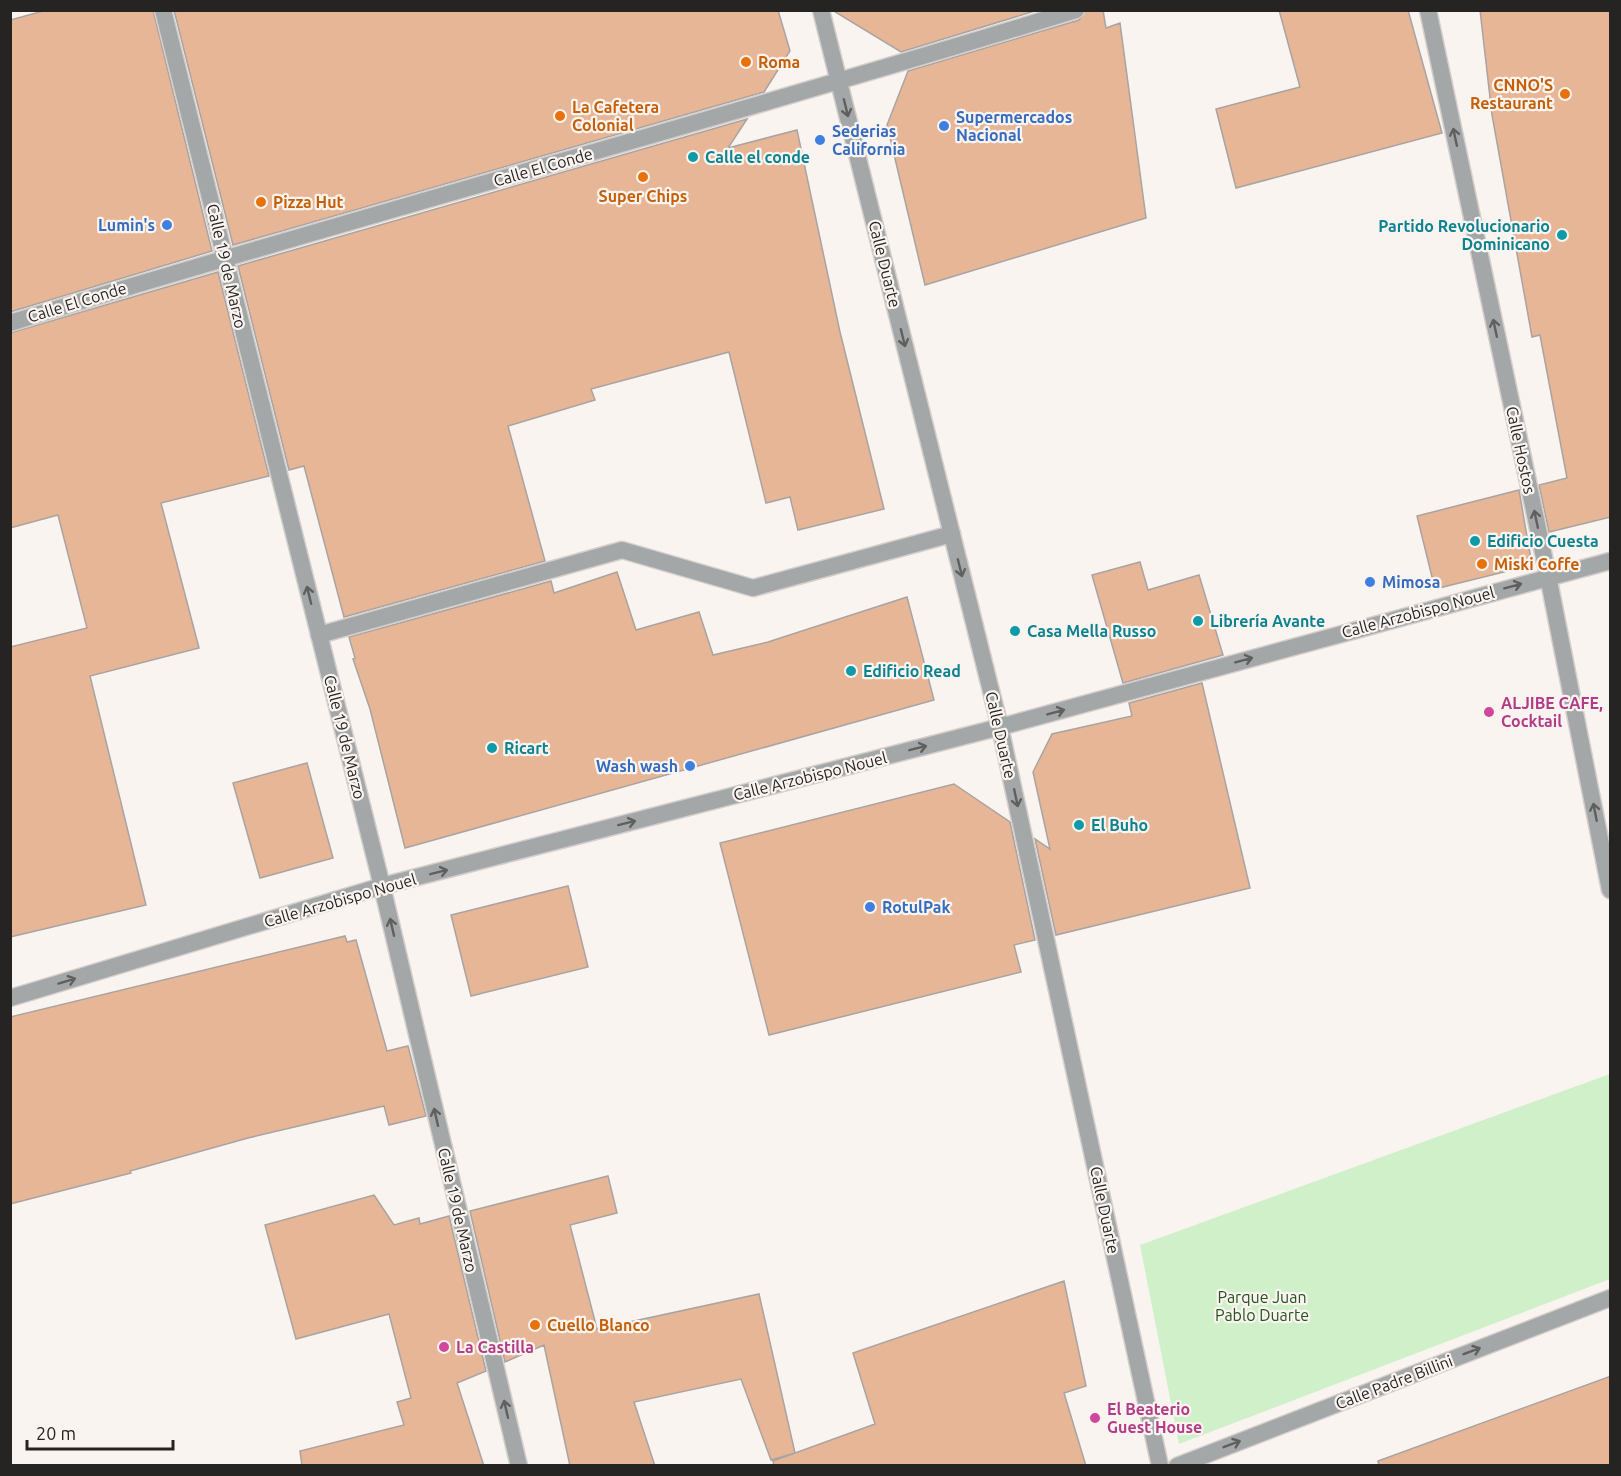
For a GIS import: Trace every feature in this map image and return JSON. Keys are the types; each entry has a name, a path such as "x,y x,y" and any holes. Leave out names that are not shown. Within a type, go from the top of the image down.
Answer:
{"street":[{"name":"Calle 19 de Marzo","path":"163,10 382,886 519,1466"},
{"name":"Calle Duarte","path":"821,10 1000,727 1160,1466"},
{"name":"Calle El Conde","path":"10,323 224,257 840,83 1076,10"},
{"name":"Calle Hostos","path":"1428,10 1548,576 1611,890"},
{"path":"320,635 622,550 753,588 952,534"},
{"name":"Calle Arzobispo Nouel","path":"10,998 382,886 1000,727 1548,576 1611,561"},
{"name":"Calle Padre Billini","path":"1177,1466 1611,1298"}],"green space":[{"name":"Parque Juan Pablo Duarte","path":"1610,1074 1610,1279 1179,1444 1140,1245"}],"building":[{"path":"47,10 153,10 212,251 10,312 10,20"},
{"path":"174,10 778,10 790,51 764,92 233,245"},
{"path":"832,10 1038,10 901,52"},
{"path":"1086,10 1103,10 1106,28 1120,23 1146,218 925,285 887,125 908,71 1079,20"},
{"path":"1279,10 1408,10 1442,133 1236,188 1216,109 1300,87"},
{"path":"1480,10 1611,10 1611,517 1549,532 1539,485 1567,478 1540,335 1532,337 1492,115"},
{"path":"747,119 728,148 797,130 840,332 884,509 798,530 790,497 766,503 729,352 591,389 595,400 508,426 545,561 344,617 304,466 289,470 238,266"},
{"path":"218,272 269,476 161,503 199,648 90,676 146,905 10,937 10,647 87,628 58,515 10,528 10,333"},
{"name":"Edificio Cuesta","path":"1519,490 1532,565 1435,589 1417,516"},
{"path":"1140,562 1148,590 1199,575 1223,655 1123,683 1092,575"},
{"path":"617,572 636,630 699,612 713,655 768,642 907,597 934,700 405,848 370,709 353,659 355,658 349,637 551,581 554,593"},
{"name":"El Buho","path":"1202,683 1250,888 1056,935 1035,839 1050,849 1033,772 1052,734 1132,716 1129,703"},
{"path":"307,763 333,858 260,878 233,783"},
{"name":"RotulPak","path":"954,784 1010,822 1035,940 1014,945 1021,972 769,1035 720,843"},
{"path":"568,886 588,967 471,996 451,915"},
{"path":"345,936 347,942 356,940 387,1051 408,1046 426,1116 389,1125 384,1106 248,1138 130,1171 131,1173 10,1204 10,1017"},
{"path":"608,1176 617,1213 570,1225 597,1329 759,1294 795,1453 771,1460 741,1379 634,1402 655,1466 570,1466 544,1345 505,1362 470,1211"},
{"path":"374,1195 394,1225 419,1218 420,1224 449,1216 486,1371 457,1383 484,1466 302,1466 300,1451 404,1425 397,1402 411,1398 389,1314 296,1339 265,1225"},
{"path":"1064,1281 1086,1386 1064,1393 1086,1466 774,1466 773,1461 875,1424 853,1353"},
{"path":"1611,1376 1611,1466 1379,1466 1378,1461"}],"place":[{"name":"Roma","path":"746,62"},
{"name":"CNNO'S Restaurant","path":"1565,94"},
{"name":"La Cafetera Colonial","path":"560,116"},
{"name":"Supermercados Nacional","path":"944,126"},
{"name":"Sederias California","path":"820,140"},
{"name":"Calle el conde","path":"693,157"},
{"name":"Super Chips","path":"643,177"},
{"name":"Pizza Hut","path":"261,202"},
{"name":"Lumin's","path":"167,225"},
{"name":"Partido Revolucionario Dominicano","path":"1562,235"},
{"name":"Edificio Cuesta","path":"1475,541"},
{"name":"Miski Coffe","path":"1482,564"},
{"name":"Mimosa","path":"1370,582"},
{"name":"Librería Avante","path":"1198,621"},
{"name":"Casa Mella Russo","path":"1015,631"},
{"name":"Edificio Read","path":"851,671"},
{"name":"ALJIBE CAFE, Cocktail","path":"1489,712"},
{"name":"Ricart","path":"492,748"},
{"name":"Wash wash","path":"690,766"},
{"name":"El Buho","path":"1079,825"},
{"name":"RotulPak","path":"870,907"},
{"name":"Cuello Blanco","path":"535,1325"},
{"name":"La Castilla","path":"444,1347"},
{"name":"El Beaterio Guest House","path":"1095,1418"}]}
